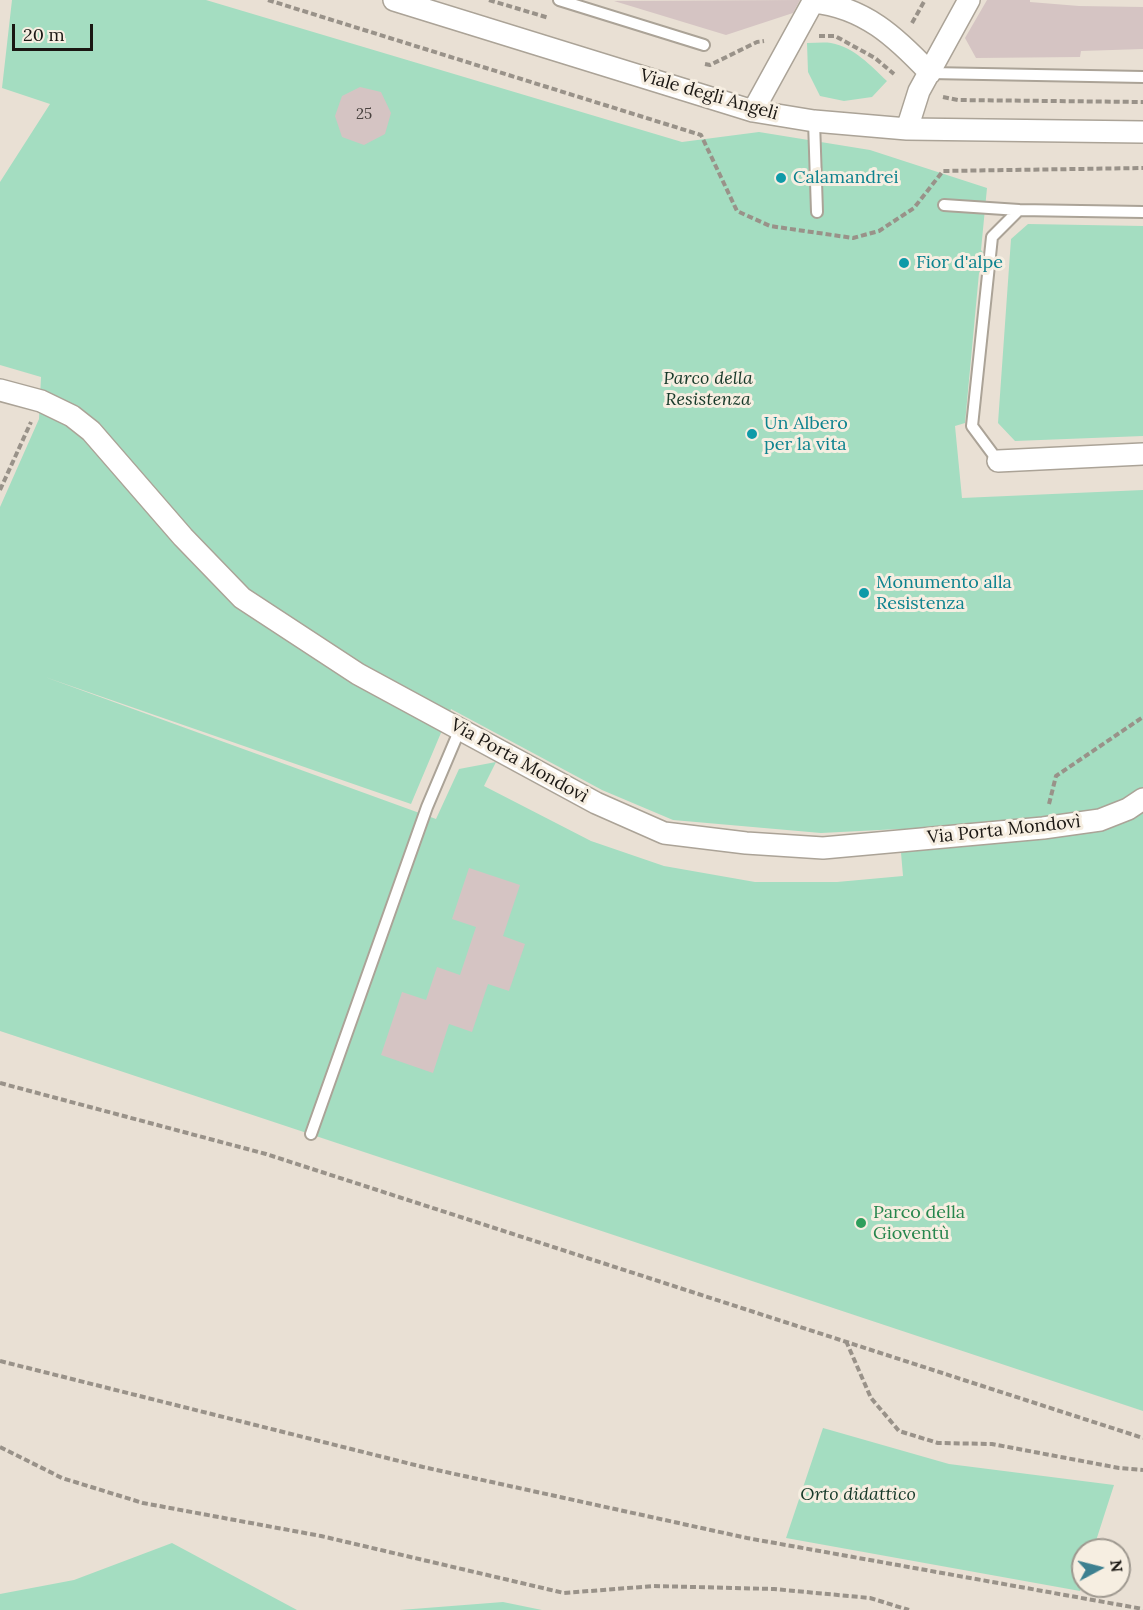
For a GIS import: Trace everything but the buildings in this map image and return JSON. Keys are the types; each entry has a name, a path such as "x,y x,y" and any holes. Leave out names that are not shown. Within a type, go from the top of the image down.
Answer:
{"street":[{"name":"Viale degli Angeli","path":"394,0 753,111 814,121 907,129 1143,132"},
{"path":"907,129 920,91 969,0"},
{"path":"753,111 814,1 844,7 878,25 901,42 930,73"},
{"name":"Via Porta Mondovì","path":"0,390 41,401 72,416 91,431 183,537 242,598 358,675 596,803 664,833 746,843 823,848 1043,828 1100,820 1128,809 1143,799"},
{"path":"998,461 1143,454"}],"lane":[{"path":"559,0 704,45"},
{"path":"930,73 1143,77"},
{"path":"814,121 818,212"},
{"path":"944,205 1019,210 1143,212"},
{"path":"998,461 972,426 992,237 1019,210"},
{"path":"311,1134 427,807 460,729"}],"path":[{"path":"268,0 701,135 738,211 770,226 853,238 879,231 914,208 943,171 1143,168"},
{"path":"489,0 555,20"},
{"path":"699,62 710,65 757,42 794,36 835,36 875,58 920,91 958,100 1143,102"},
{"path":"0,490 41,401"},
{"path":"1043,828 1056,776 1143,717"},
{"path":"0,1083 266,1154 1143,1438"},
{"path":"846,1341 872,1398 898,1431 938,1443 992,1444 1119,1468 1143,1470"},
{"path":"0,1361 423,1467 747,1538 1143,1609"},
{"path":"0,1447 62,1478 143,1503 321,1536 564,1593 654,1586 774,1589 870,1598 909,1610"}],"green space":[{"name":"Parco della Resistenza","path":"12,0 206,0 682,142 759,132 870,150 987,188 981,250 988,258 979,273 965,423 955,426 962,498 1143,490 1143,1411 0,1031 0,507 39,419 41,377 0,365 0,182 50,104 2,88","holes":["45,677 411,804 451,709 602,790 673,820 821,833 899,829 903,876 837,882 755,882 664,866 591,841 484,786 496,762 459,769 436,819"]},
{"path":"807,43 839,45 862,58 887,81 872,97 844,101 820,96 808,72"},
{"path":"1028,224 1143,226 1143,436 1015,441 998,423 1011,239"},
{"name":"Orto didattico","path":"823,1428 949,1464 1114,1485 1097,1538 1071,1538 1071,1589 786,1538"},
{"path":"172,1543 297,1610 0,1610 0,1594 74,1580"},
{"path":"503,1602 542,1610 400,1610"}],"place":[{"name":"Calamandrei","path":"781,178"},
{"name":"Fior d'alpe","path":"904,263"},
{"name":"Un Albero per la vita","path":"752,434"},
{"name":"Monumento alla Resistenza","path":"864,593"},
{"name":"Parco della Gioventù","path":"861,1223"}]}
